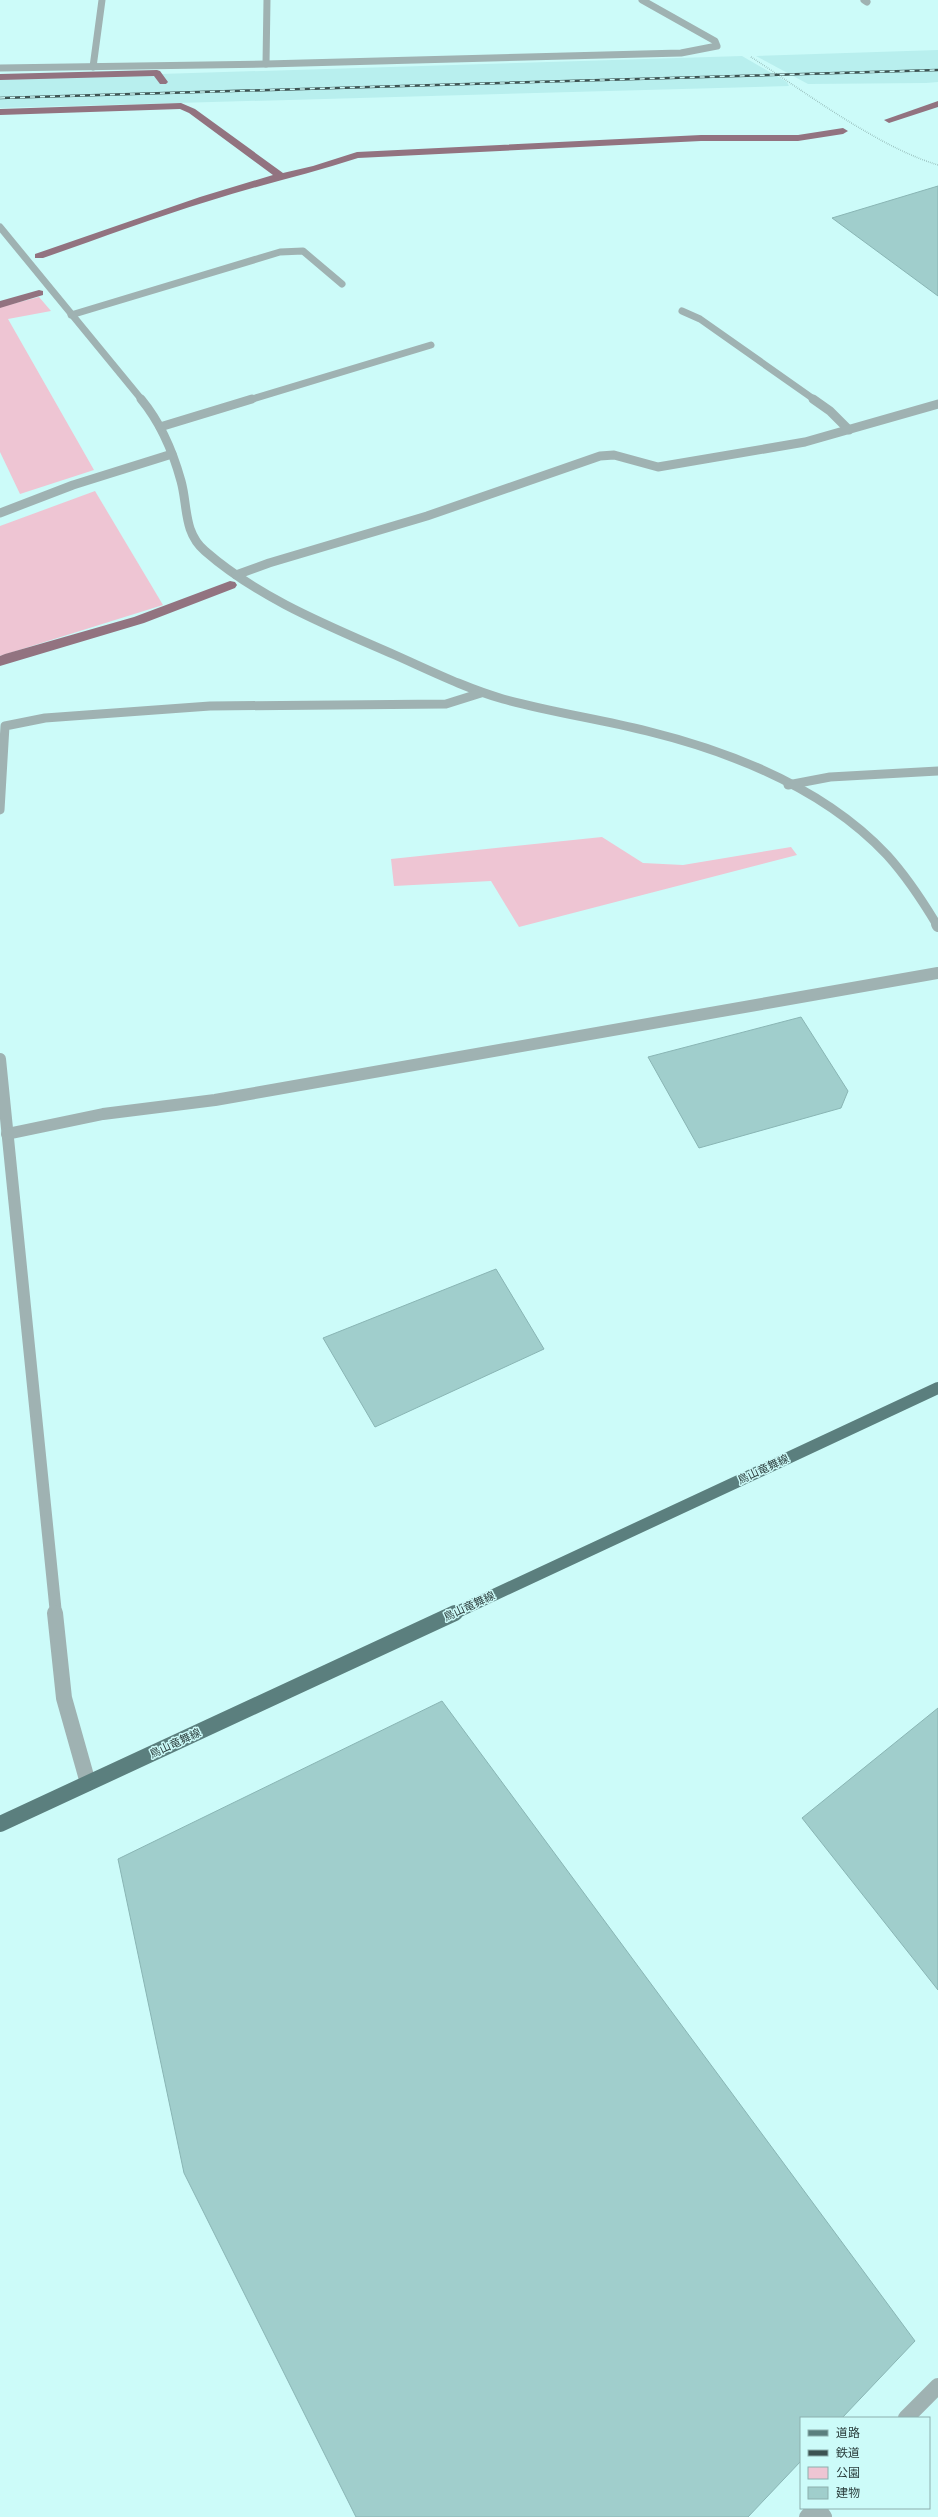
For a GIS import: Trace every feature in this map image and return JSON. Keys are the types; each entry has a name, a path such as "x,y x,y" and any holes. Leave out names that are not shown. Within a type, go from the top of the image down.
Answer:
{"main road":[{"name":"鳥山竜舞線","path":"0,1824 938,1388"}],"street":[{"path":"93,67 102,0"},
{"path":"266,64 267,0"},
{"path":"0,68 266,64 681,52 710,49 717,46 715,41 642,0"},
{"path":"0,227 145,404 160,427 172,454 181,480 193,537 208,553 236,575 293,610 481,693 651,732 695,745 754,767 829,807 892,859 914,885 938,926"},
{"path":"71,315 280,252 304,251 342,284"},
{"path":"682,311 700,319 811,397 830,411 850,430"},
{"path":"160,427 431,346"},
{"path":"236,575 259,565 368,536 600,456 614,455 658,467 764,450 850,430 938,404"},
{"path":"0,513 73,486 172,454"},
{"path":"0,810 5,726 45,718 210,706 446,704 481,693"},
{"path":"788,785 830,777 938,771"},
{"path":"7,1134 103,1114 215,1100 938,973"},
{"path":"0,1059 64,1698 88,1783"},
{"path":"907,2417 938,2386"},
{"path":"807,2517 816,2509"},
{"path":"818,2509 824,2517"}],"path":[{"path":"717,46 745,53 878,138 922,160 938,165"}],"shaded area":[{"path":"938,50 938,82 926,83 808,84 756,56"},
{"path":"742,56 787,82 789,86 0,108 0,79"}],"green space":[{"path":"39,297 51,311 8,319 94,470 20,494 0,452 0,307"},
{"path":"95,491 163,605 0,656 0,526"},
{"path":"602,837 643,863 683,865 791,847 797,855 519,927 491,881 394,886 391,859"}],"building":[{"path":"938,186 938,296 832,218"},
{"path":"801,1017 848,1091 841,1108 699,1148 648,1057"},
{"path":"496,1269 544,1349 375,1427 323,1338"},
{"path":"442,1701 915,2341 843,2417 800,2417 800,2462 748,2517 356,2517 184,2173 118,1859"},
{"path":"938,1708 938,1990 802,1818"}],"waterway":[{"path":"0,77 157,73 163,82"},
{"path":"889,120 938,104"},
{"path":"0,112 181,106 192,111 281,176"},
{"path":"281,176 315,169 357,155 701,138 798,138 843,131"},
{"path":"39,256 204,199 281,176"},
{"path":"0,305 39,293"},
{"path":"0,662 10,657 139,620 230,585"}],"railway":[{"path":"0,98 938,70"}]}
